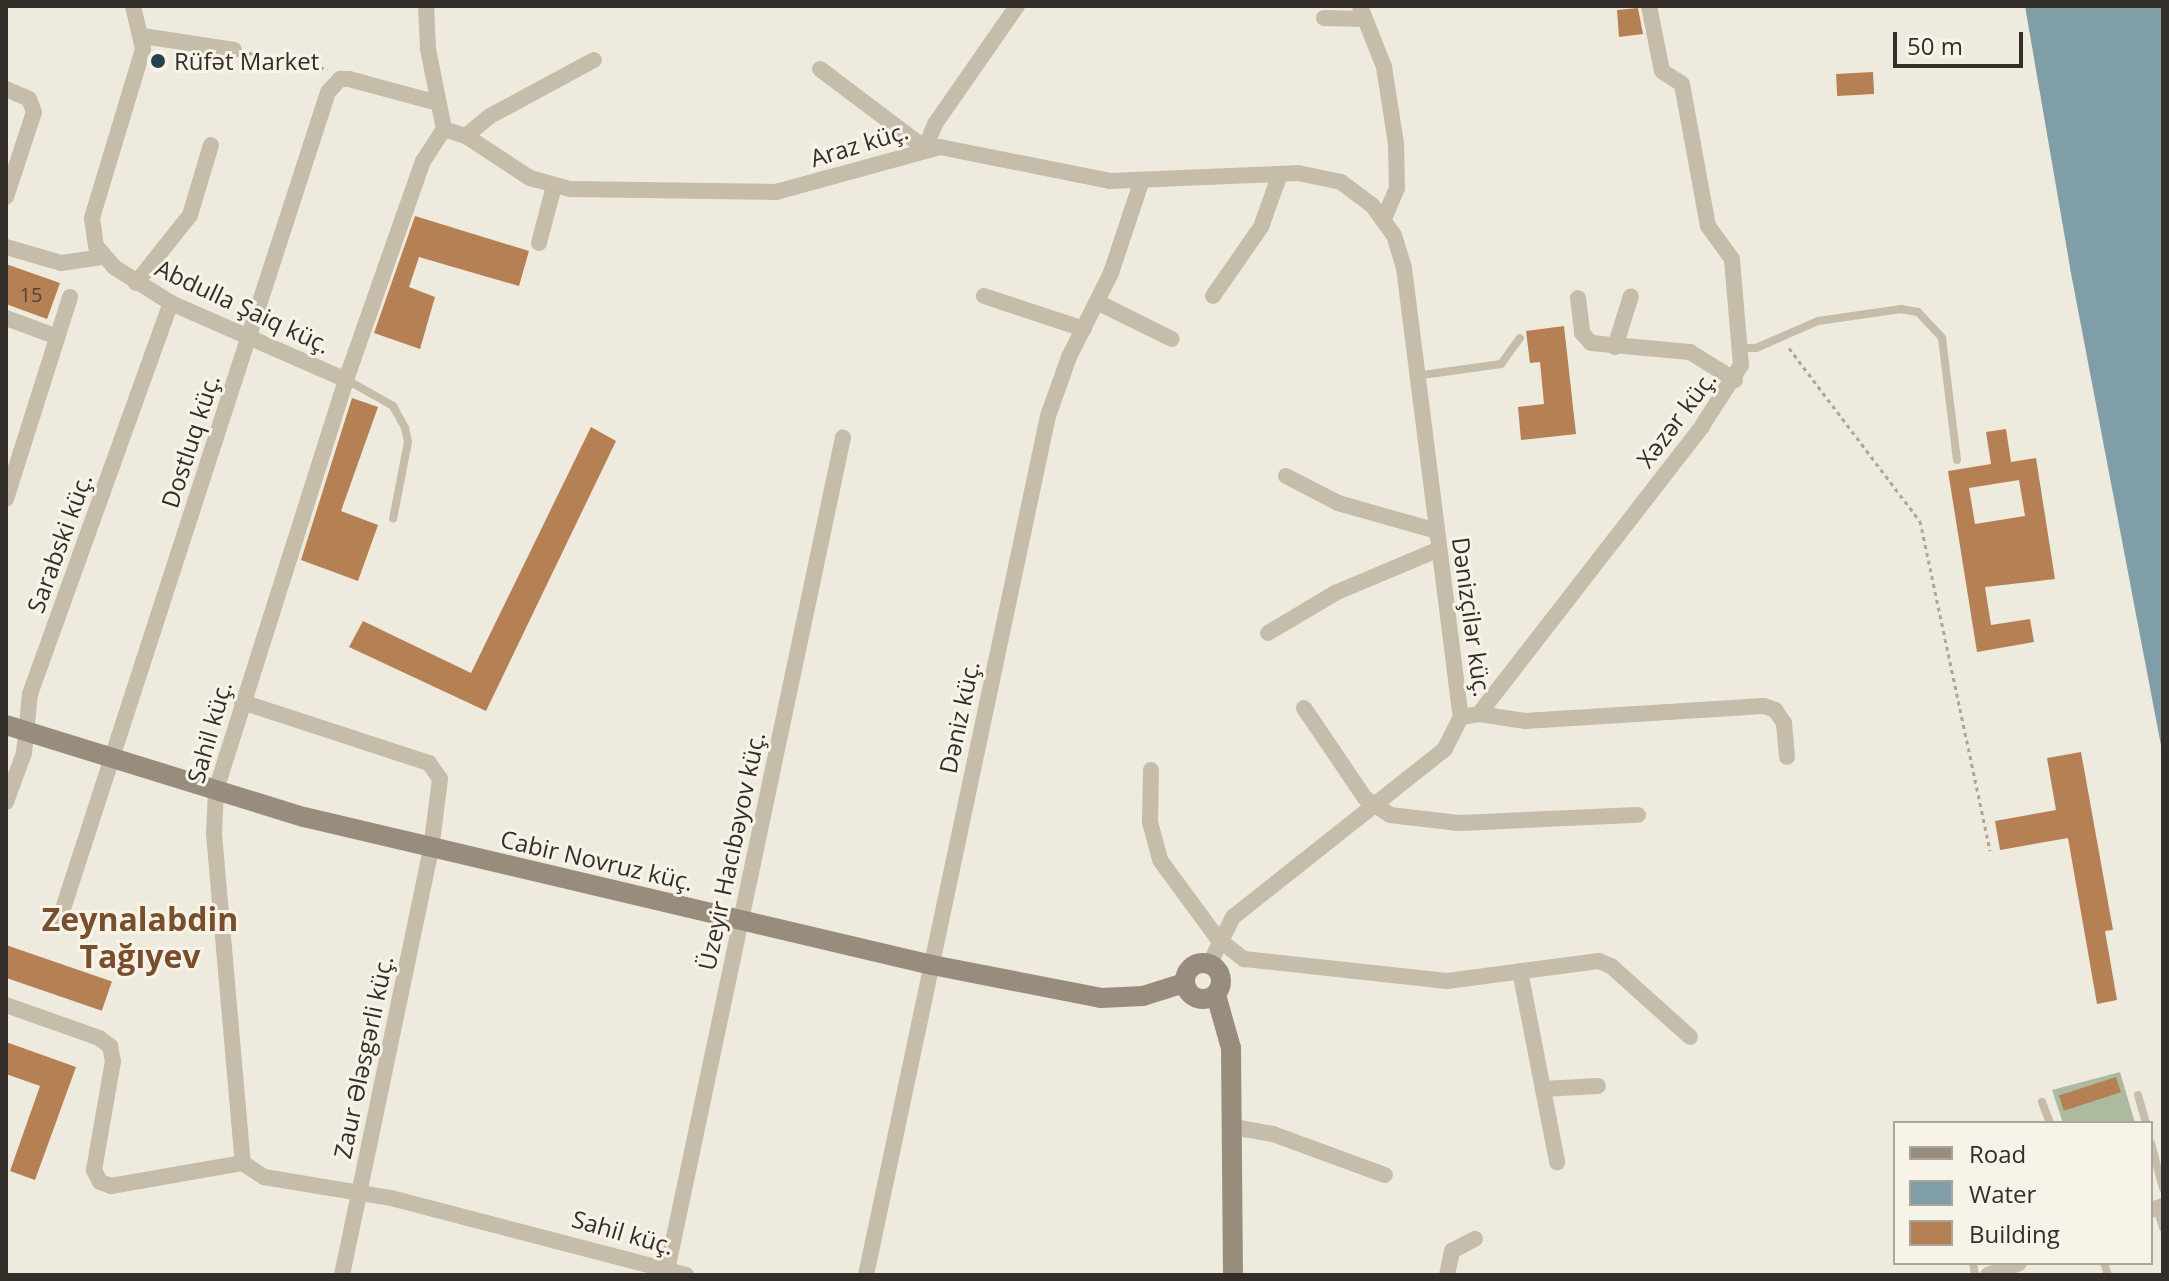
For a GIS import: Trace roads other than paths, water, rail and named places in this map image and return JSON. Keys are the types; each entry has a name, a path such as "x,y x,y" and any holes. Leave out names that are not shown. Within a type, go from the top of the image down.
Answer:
{"main road":[{"name":"Cabir Novruz küç.","path":"16,728 216,791 431,849 932,965 1101,998 1143,996 1184,983"},
{"path":"1216,995 1201,1000 1184,983 1189,969 1210,963 1221,977 1216,995 1231,1048 1233,1275"}],"street":[{"path":"6,247 61,263 102,257 92,236 92,218 140,65 143,36 133,6"},
{"path":"426,6 444,129"},
{"path":"820,69 925,148 935,124 1017,6"},
{"name":"Xəzər küç.","path":"1479,714 1735,380 1742,348 1732,259 1708,226 1682,84 1662,71 1649,6"},
{"path":"1324,18 1362,12 1384,67 1396,144 1397,188 1384,218"},
{"path":"143,36 234,50"},
{"path":"466,136 490,116 594,60"},
{"name":"Dostluq küç.","path":"60,918 114,760 328,92 340,79 438,103"},
{"path":"6,89 29,99 34,112 6,197"},
{"name":"Araz küç.","path":"444,129 466,136 513,169 554,186 776,192 925,148 1141,183 1280,174 1341,182 1384,218"},
{"name":"Sahil küç.","path":"444,129 423,161 346,380 216,791 214,834 243,1163 264,1177 359,1192 686,1275"},
{"path":"136,283 148,262 185,224 211,145"},
{"path":"1213,296 1261,227 1280,174"},
{"name":"Dәniz küç.","path":"866,1275 1048,416 1084,329 1099,303 1141,183"},
{"path":"539,243 554,186"},
{"name":"Dәnizçilәr küç.","path":"1210,963 1218,939 1246,905 1445,749 1461,717 1402,257 1384,218"},
{"name":"Abdulla Şaiq küç.","path":"102,257 136,283 171,303 346,380"},
{"path":"984,296 1084,329"},
{"path":"1615,347 1631,296"},
{"path":"6,499 70,297"},
{"path":"1578,298 1582,333 1591,343 1690,352 1735,380"},
{"name":"Sarabski küç.","path":"6,802 24,753 16,728 171,303"},
{"path":"1099,303 1172,339"},
{"path":"6,318 58,337"},
{"name":"Üzeyir Hacıbəyov küç.","path":"667,1272 843,437"},
{"path":"1286,476 1338,503 1437,531"},
{"path":"1268,633 1335,593 1439,549"},
{"name":"Zaur Ələsgərli küç.","path":"242,702 429,763 440,779 431,849 342,1275"},
{"path":"1461,717 1479,714 1525,721 1764,706 1775,710 1784,723 1787,757"},
{"path":"1304,708 1373,807 1418,820 1459,823 1638,815"},
{"path":"1151,770 1150,822 1160,860 1218,939 1234,953 1257,962 1447,981 1599,961 1611,966 1690,1037"},
{"path":"1520,971 1557,1162"},
{"path":"6,1005 99,1038 110,1046 113,1061 94,1170 100,1182 111,1186 243,1163"},
{"path":"1543,1089 1598,1086"},
{"path":"1233,1127 1273,1134 1385,1175"},
{"path":"1447,1275 1452,1251 1475,1239"},
{"path":"1988,1275 2014,1265"}],"lane":[{"path":"1742,348 1756,348 1818,321 1901,309 1918,312 1942,338 1957,460"},
{"path":"1415,376 1501,364 1510,359 1520,338"},
{"path":"346,380 393,406 405,428 408,442 393,519"},
{"path":"2138,1095 2145,1121"},
{"path":"2042,1102 2049,1121"},
{"path":"2153,1150 2163,1188"},
{"path":"2157,1208 2163,1228"}],"water":[{"path":"2025,6 2163,6 2163,756 2071,273"}],"place":[{"name":"Rüfət Market","path":"158,61"}],"district":[{"name":"Zeynalabdin Tağıyev","path":"140,938"}]}
